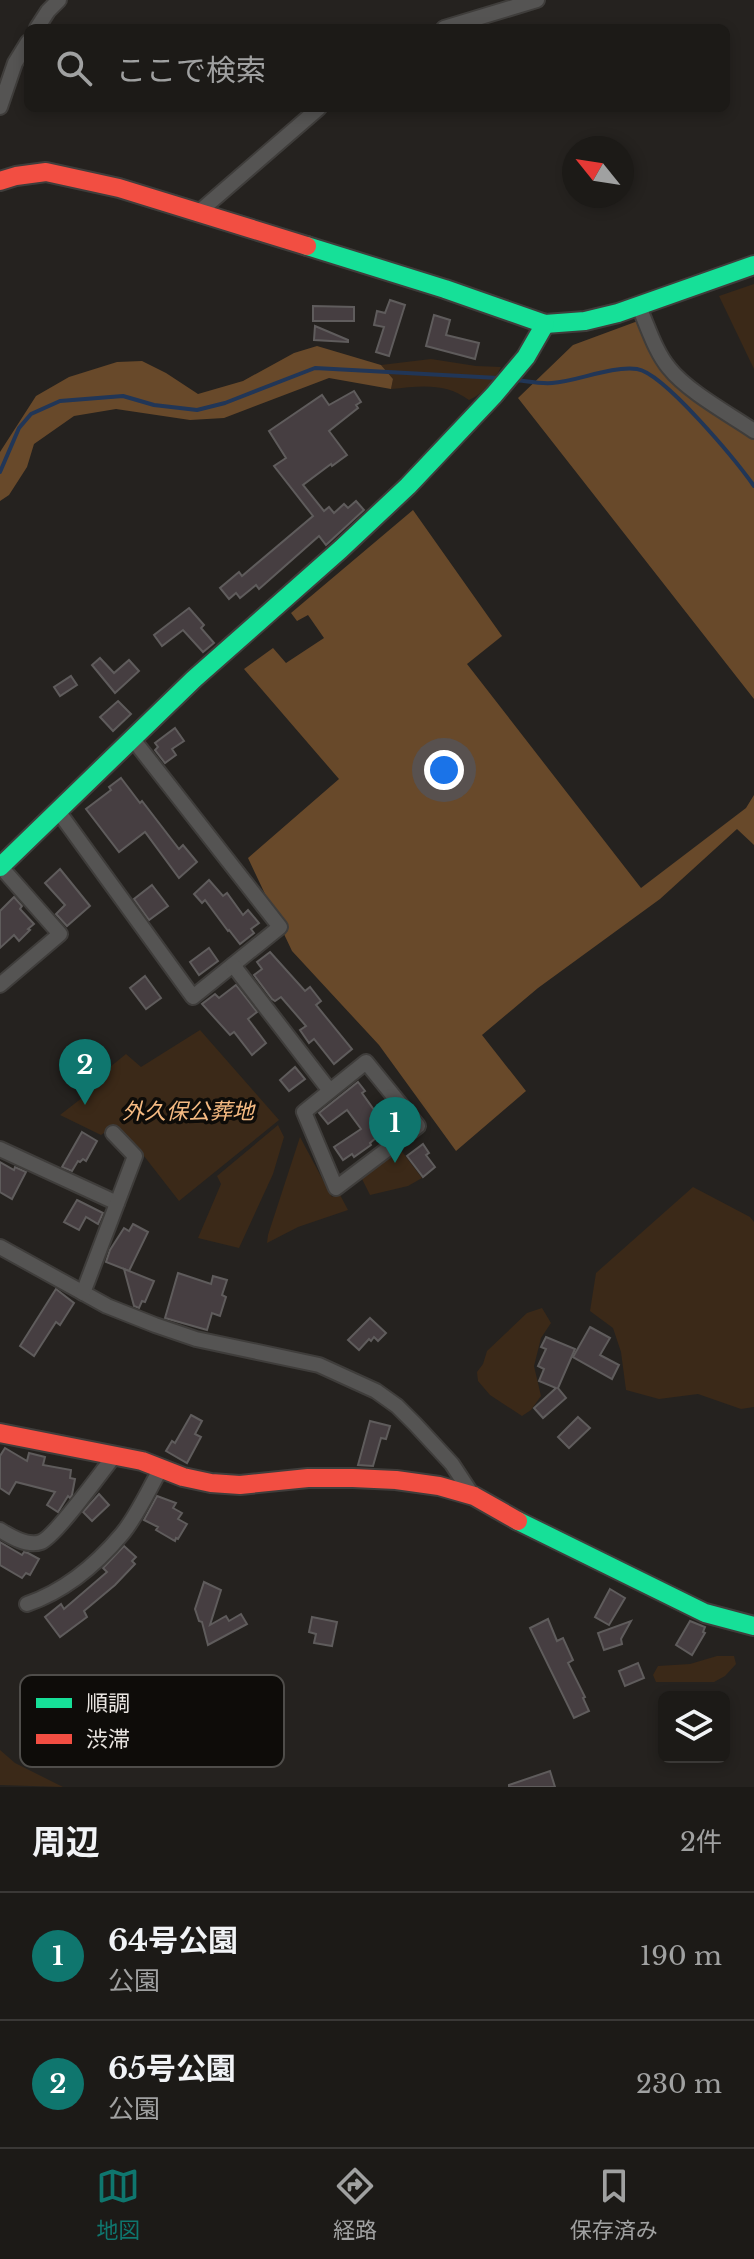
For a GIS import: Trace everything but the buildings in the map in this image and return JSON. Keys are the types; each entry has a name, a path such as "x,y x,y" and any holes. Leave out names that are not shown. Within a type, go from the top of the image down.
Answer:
{"street":[{"path":"40,24 59,0"},
{"path":"457,24 537,0"},
{"path":"0,107 15,63 24,48"},
{"path":"199,212 314,112"},
{"path":"0,181 46,172 119,188 445,289 545,324 585,321 639,307 754,265"},
{"path":"639,307 668,368 683,382 754,431"},
{"path":"0,985 60,934 0,866 194,679 408,486 508,379 526,357 545,324"},
{"path":"58,811 193,997 280,927 132,738"},
{"path":"233,965 330,1091"},
{"path":"366,1062 418,1126 336,1188 304,1112 330,1091 366,1062"},
{"path":"83,1293 135,1156 113,1133"},
{"path":"0,1149 117,1203"},
{"path":"0,1247 107,1306 182,1334 319,1365 376,1391 397,1406 433,1444 457,1471 473,1496"},
{"path":"1,1436 142,1461 194,1481 227,1485 315,1478 395,1480 473,1496 672,1598 705,1613 754,1626"},
{"path":"0,1530 29,1543 42,1542 56,1530 115,1455"},
{"path":"27,1604 64,1588 89,1568 123,1533 160,1470"}],"green space":[{"path":"754,284 754,369 719,296"},
{"path":"431,359 501,367 488,386 469,400 441,388 391,389 393,379 381,365"},
{"name":"外久保公葬地","path":"200,1030 279,1120 179,1201 116,1125 101,1135 60,1115 87,1094 83,1089 126,1054 141,1067"},
{"path":"278,1125 284,1137 273,1174 239,1248 198,1238 221,1184 217,1176"},
{"path":"300,1137 332,1197 339,1193 348,1210 298,1227 267,1243 268,1235"},
{"path":"400,1149 422,1178 408,1186 370,1195 361,1177"},
{"path":"693,1187 754,1222 754,1407 741,1409 698,1394 659,1399 626,1390 621,1352 613,1328 590,1311 596,1273"},
{"path":"542,1308 551,1323 541,1338 534,1366 541,1396 522,1416 490,1395 478,1381 477,1372 487,1351 527,1313"},
{"path":"717,1656 734,1656 736,1664 714,1682 656,1682 653,1675 658,1666 690,1664"},
{"path":"0,1750 20,1767 63,1787 0,1785"}],"shaded area":[{"path":"646,318 677,374 754,434 754,699 518,398 573,345"},
{"path":"317,346 381,365 393,379 391,389 329,378 224,418 190,420 116,409 74,416 34,444 27,467 9,495 0,501 0,452 36,396 69,377 117,362 142,361 198,394 243,381 294,353"},
{"path":"413,510 502,636 467,664 641,888 746,808 754,795 754,845 737,829 660,899 538,988 482,1035 526,1091 456,1151 379,1045 292,951 248,858 339,779 244,669 273,648 286,663 324,638 308,615 297,621 291,613"}],"waterway":[{"path":"0,472 19,428 31,414 60,401 123,396 154,405 197,410 225,403 315,368 498,378"},
{"path":"515,380 552,383 626,369 649,374 699,420 754,486"}],"traffic: fast":[{"path":"307,246 545,324 585,321 618,313 754,265"},
{"path":"0,867 194,679 408,486 494,395 526,357 545,324"},
{"path":"518,1521 705,1613 754,1626"}],"traffic: jam":[{"path":"0,181 46,172 119,188 307,246"},
{"path":"0,1433 142,1461 183,1477 211,1483 240,1485 308,1478 353,1478 439,1486 474,1496 518,1521"}],"place":[{"name":"65号公園","path":"85,1105"},
{"name":"64号公園","path":"395,1163"}]}
